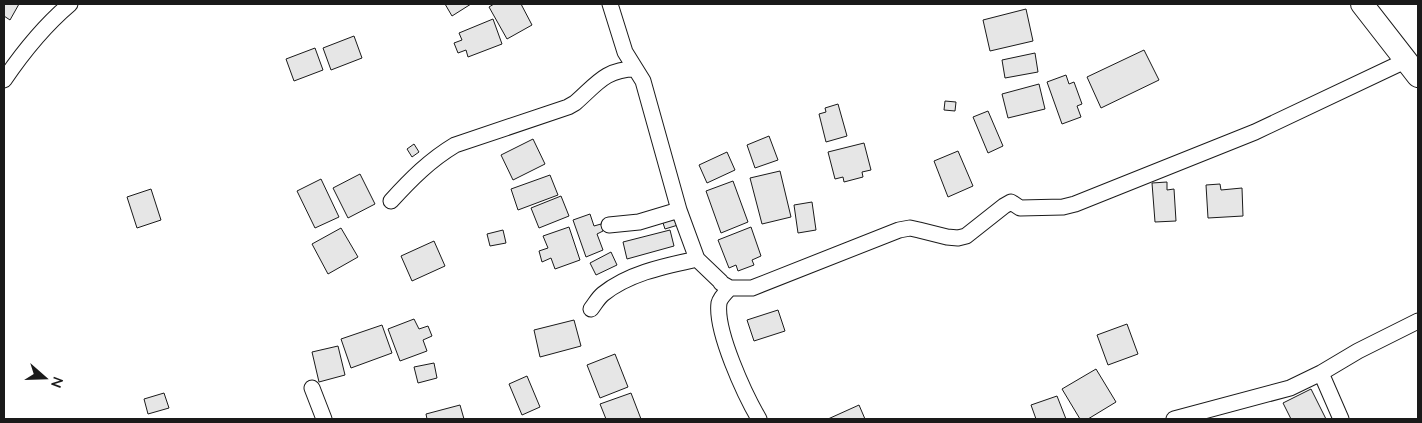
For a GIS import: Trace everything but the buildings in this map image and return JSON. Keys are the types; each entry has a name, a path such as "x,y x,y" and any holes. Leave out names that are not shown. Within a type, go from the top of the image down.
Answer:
{"main road":[{"path":"1362,4 1412,69"}],"street":[{"path":"4,80 17,60 49,22 70,4"},
{"path":"610,4 625,52 644,81 679,210 697,259 721,284 730,288 752,288 899,230 910,228 947,237 958,238 966,236 1004,206 1012,202 1020,208 1063,206 1080,203 1412,69"},
{"path":"391,200 421,169 455,145 568,107 611,72 621,69 635,69"},
{"path":"608,225 639,222 679,210"},
{"path":"591,309 603,294 628,279 660,267 697,259"},
{"path":"730,288 719,302 720,322 746,396 759,419"},
{"path":"1174,419 1282,390 1321,374 1358,351 1418,321"},
{"path":"1321,374 1341,419"},
{"path":"312,388 324,419"}]}
